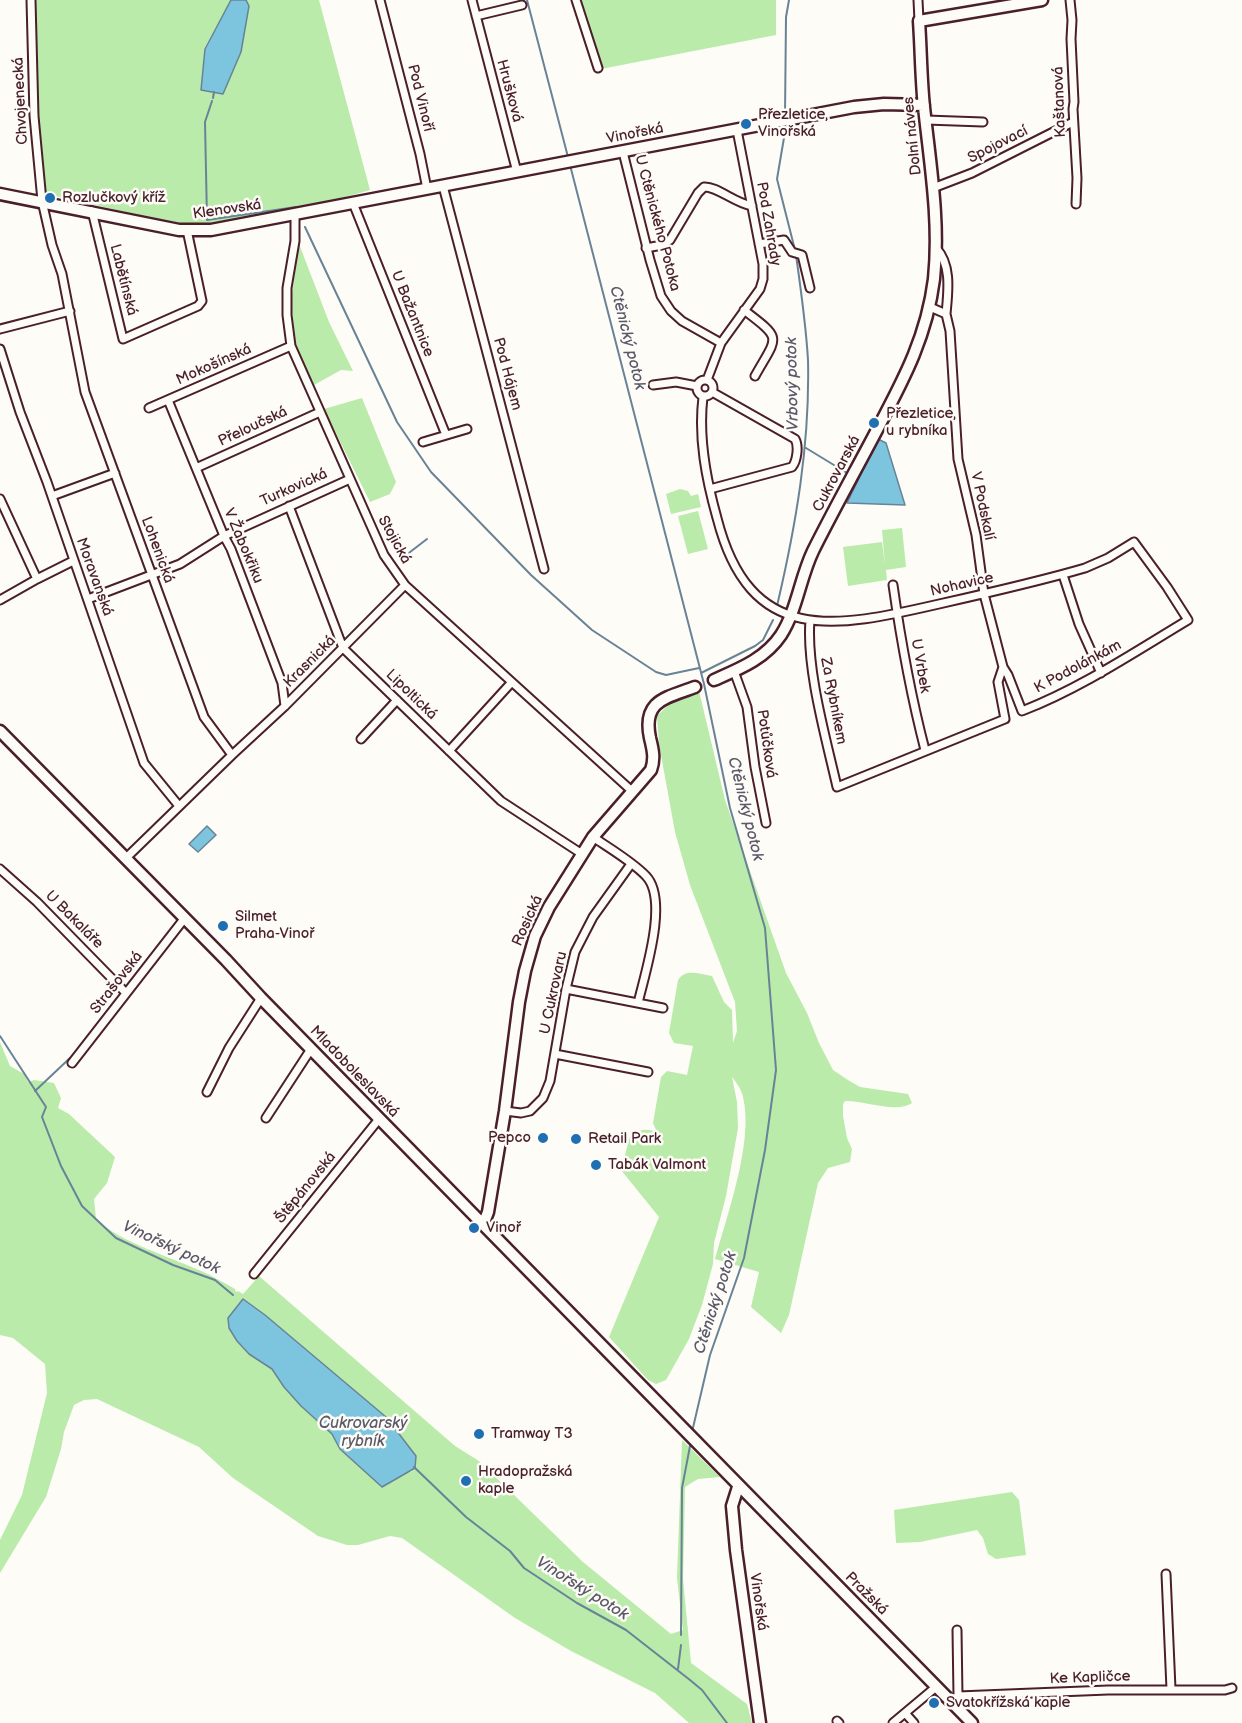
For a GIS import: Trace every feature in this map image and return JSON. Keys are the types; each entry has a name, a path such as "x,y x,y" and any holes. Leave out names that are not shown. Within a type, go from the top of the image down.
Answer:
{"street":[{"name":"Chvojenecká","path":"31,0 33,116 42,201"},
{"name":"Pod Vinoří","path":"380,0 427,189"},
{"name":"Hrušková","path":"472,0 517,172"},
{"path":"576,0 598,68"},
{"path":"918,0 919,21 1042,0"},
{"name":"Kaštanová","path":"1070,0 1076,204"},
{"path":"476,16 522,5"},
{"name":"Dolní náves","path":"919,21 936,248"},
{"name":"Vinořská","path":"353,203 870,105 924,105"},
{"path":"926,120 983,122"},
{"name":"Spojovací","path":"933,188 972,174 1073,122"},
{"name":"Pod Zahrady","path":"707,380 721,343 760,289 764,279 737,130"},
{"name":"U Ctěnického Potoka","path":"623,152 646,248 661,296 671,311 682,321 721,343"},
{"name":"Pod Hájem","path":"443,186 544,569"},
{"path":"646,248 662,245 670,240 698,193 704,187 712,187 739,203 752,206"},
{"name":"Klenovská","path":"0,194 187,230 211,230 353,203"},
{"name":"Lohenická","path":"42,201 70,311 85,393 204,717 232,755"},
{"name":"U Bažantnice","path":"353,203 446,435"},
{"name":"Labětínská","path":"92,211 123,339 198,306 202,300 187,230"},
{"name":"Stojická","path":"295,214 295,241 287,288 287,315 291,346 384,555 405,585 633,792"},
{"path":"759,244 784,240 796,254 802,255 810,288"},
{"name":"Cukrovarská","path":"714,680 751,663 771,648 781,635 810,559 907,374 930,307 936,248"},
{"name":"V Podskalí","path":"926,750 1005,718 998,682 1003,667 984,594 976,536 958,459 950,331 946,314 948,278 942,254 936,248"},
{"path":"930,307 946,314"},
{"path":"744,310 770,331 774,338 755,376"},
{"path":"0,330 70,311"},
{"name":"Mokošínská","path":"149,408 291,346"},
{"name":"Moravanská","path":"0,349 20,412 52,496 144,763 178,806"},
{"path":"697,386 707,380 712,385 712,392 703,397"},
{"path":"653,385 676,382 697,386"},
{"path":"697,386 698,393 703,397"},
{"path":"710,489 792,467 796,460 797,442 789,435 712,392"},
{"path":"703,397 701,432 710,489 721,537 742,580 760,600 790,616"},
{"name":"V Žabokřiku","path":"168,400 231,549 282,683 285,706"},
{"name":"Přeloučská","path":"196,468 320,411"},
{"path":"423,442 467,429"},
{"path":"52,496 115,474"},
{"name":"Turkovická","path":"88,599 180,564 224,536 350,478"},
{"path":"0,499 37,579"},
{"name":"Lipoltická","path":"289,506 342,648 501,801 582,854"},
{"name":"Nohavice","path":"790,616 810,621 843,622 897,614 1063,575 1101,562 1134,542 1188,620"},
{"path":"0,600 74,561"},
{"path":"1063,575 1079,624 1101,673"},
{"name":"Krasnická","path":"232,755 285,706 405,585"},
{"name":"U Vrbek","path":"893,585 913,704 926,750"},
{"name":"K Podolánkám","path":"1003,667 1022,711 1070,690 1188,620"},
{"name":"Za Rybníkem","path":"810,621 809,642 837,787 926,750"},
{"name":"Potůčková","path":"734,671 747,707 755,767 766,823"},
{"path":"449,751 511,683"},
{"name":"Rosická","path":"483,1225 489,1212 525,971 535,936 549,908 593,837 651,770 654,759 648,722 653,706 663,699 695,687"},
{"path":"361,739 397,700"},
{"name":"Mladoboleslavská","path":"0,731 699,1446"},
{"path":"125,859 232,755"},
{"path":"593,837 646,876 651,884 657,917 639,1003"},
{"name":"U Cukrovaru","path":"505,1111 521,1113 530,1111 543,1098 550,1081 575,952 593,917 631,864"},
{"name":"U Bakaláře","path":"0,869 37,902 126,993"},
{"name":"Strašovská","path":"72,1063 184,919"},
{"path":"566,989 663,1008"},
{"path":"207,1092 229,1048 261,998"},
{"path":"266,1118 311,1049"},
{"path":"555,1054 648,1072"},
{"name":"Štěpánovská","path":"254,1275 379,1119"},
{"name":"Pražská","path":"699,1446 936,1687 955,1699 972,1723"},
{"name":"Vinořská","path":"738,1486 732,1506 736,1550 760,1723"},
{"path":"1166,1574 1171,1689"},
{"path":"955,1699 957,1630"},
{"path":"893,1723 936,1687"},
{"name":"Ke Kapličce","path":"955,1699 1232,1688"},
{"path":"904,1713 914,1723"}],"green space":[{"path":"36,0 231,0 204,49 249,6 246,0 319,0 370,190 290,213 187,226 42,193 35,67"},
{"path":"577,0 776,0 776,35 601,69"},
{"path":"299,244 329,322 353,371 341,370 314,385 295,344 291,301"},
{"path":"362,398 396,482 390,494 370,502 324,409"},
{"path":"680,489 688,491 691,496 698,494 701,507 671,514 666,494"},
{"path":"698,511 708,549 688,554 678,516"},
{"path":"902,528 906,567 886,570 887,580 848,586 843,547 882,542 885,565 882,530"},
{"path":"699,691 725,800 786,973 807,1013 819,1043 833,1070 848,1080 860,1087 908,1094 912,1103 897,1107 853,1101 845,1101 843,1104 847,1138 852,1149 850,1162 828,1168 818,1183 789,1315 781,1333 751,1307 759,1272 715,1259 738,1178 745,1135 742,1094 732,1077 737,1102 738,1128 726,1196 714,1243 713,1264 702,1305 689,1339 666,1380 656,1384 648,1380 609,1337 659,1217 621,1170 630,1136 643,1130 657,1132 653,1123 661,1077 667,1071 687,1075 693,1046 674,1043 669,1033 678,980 681,976 693,973 712,976 724,1002 732,1010 733,1043 737,1031 735,1002 690,885 675,832 659,744 657,716 669,704"},
{"path":"0,1042 10,1066 24,1074 28,1082 34,1080 54,1083 61,1098 58,1108 69,1114 115,1157 107,1183 94,1199 96,1219 106,1228 210,1275 235,1289 236,1292 243,1294 259,1276 455,1446 479,1461 583,1562 671,1634 683,1630 677,1578 682,1440 720,1477 698,1479 685,1487 683,1579 691,1663 747,1704 752,1723 689,1723 655,1693 571,1651 515,1618 402,1538 390,1536 358,1545 347,1545 318,1536 233,1478 199,1447 97,1399 84,1400 74,1405 46,1497 0,1573 0,1540 22,1495 47,1393 45,1364 13,1338 0,1335","holes":["243,1299 386,1417 416,1456 415,1468 411,1472 404,1473 340,1449 332,1434 301,1406 272,1369 249,1354 229,1328"]},
{"path":"1012,1492 1019,1500 1026,1555 996,1559 988,1554 983,1538 977,1530 920,1542 896,1543 894,1510"}],"water":[{"path":"231,0 246,0 249,6 241,52 223,94 201,90 205,49"},
{"path":"878,439 886,443 905,505 847,503"},
{"path":"207,826 216,835 198,852 189,844"},
{"name":"Cukrovarský rybník","path":"243,1299 386,1417 416,1456 415,1468 382,1487 340,1449 332,1434 301,1406 272,1369 249,1354 237,1341 229,1328 228,1318"}],"waterway":[{"name":"Ctěnický potok","path":"527,0 568,157"},
{"name":"Vrbový potok","path":"785,115 786,17 789,0"},
{"path":"213,98 214,92"},
{"path":"212,101 205,122 207,220 296,207"},
{"name":"Vrbový potok","path":"786,126 777,179 795,250"},
{"name":"Ctěnický potok","path":"570,165 704,684 730,808 765,928 776,1070 765,1150 744,1258 710,1355 692,1432"},
{"path":"305,227 397,422 431,472 531,575 592,630 656,672 666,675 699,668"},
{"name":"Vrbový potok","path":"777,606 796,515 807,422 808,360 796,255"},
{"path":"806,448 847,473"},
{"path":"401,559 427,539"},
{"name":"Vrbový potok","path":"701,673 755,646 763,640 773,620"},
{"name":"Vinořský potok","path":"0,1036 46,1107 42,1117 61,1166 82,1206 116,1238 173,1265 215,1280 233,1295"},
{"path":"35,1091 70,1058"},
{"name":"Ctěnický potok","path":"681,1635 682,1488 691,1441"},
{"name":"Vinořský potok","path":"414,1467 466,1517 510,1551 524,1568 577,1603 626,1630 690,1680 702,1690 727,1723"},
{"name":"Ctěnický potok","path":"678,1669 681,1645"}],"place":[{"name":"Přezletice, Vinořská","path":"746,124"},
{"name":"Rozlučkový kříž","path":"50,198"},
{"name":"Přezletice, u rybníka","path":"874,423"},
{"name":"Silmet Praha-Vinoř","path":"223,926"},
{"name":"Pepco","path":"543,1138"},
{"name":"Retail Park","path":"576,1139"},
{"name":"Tabák Valmont","path":"596,1165"},
{"name":"Vinoř","path":"474,1228"},
{"name":"Tramway T3","path":"479,1434"},
{"name":"Hradopražská kaple","path":"466,1481"},
{"name":"Svatokřížská kaple","path":"934,1703"}]}
